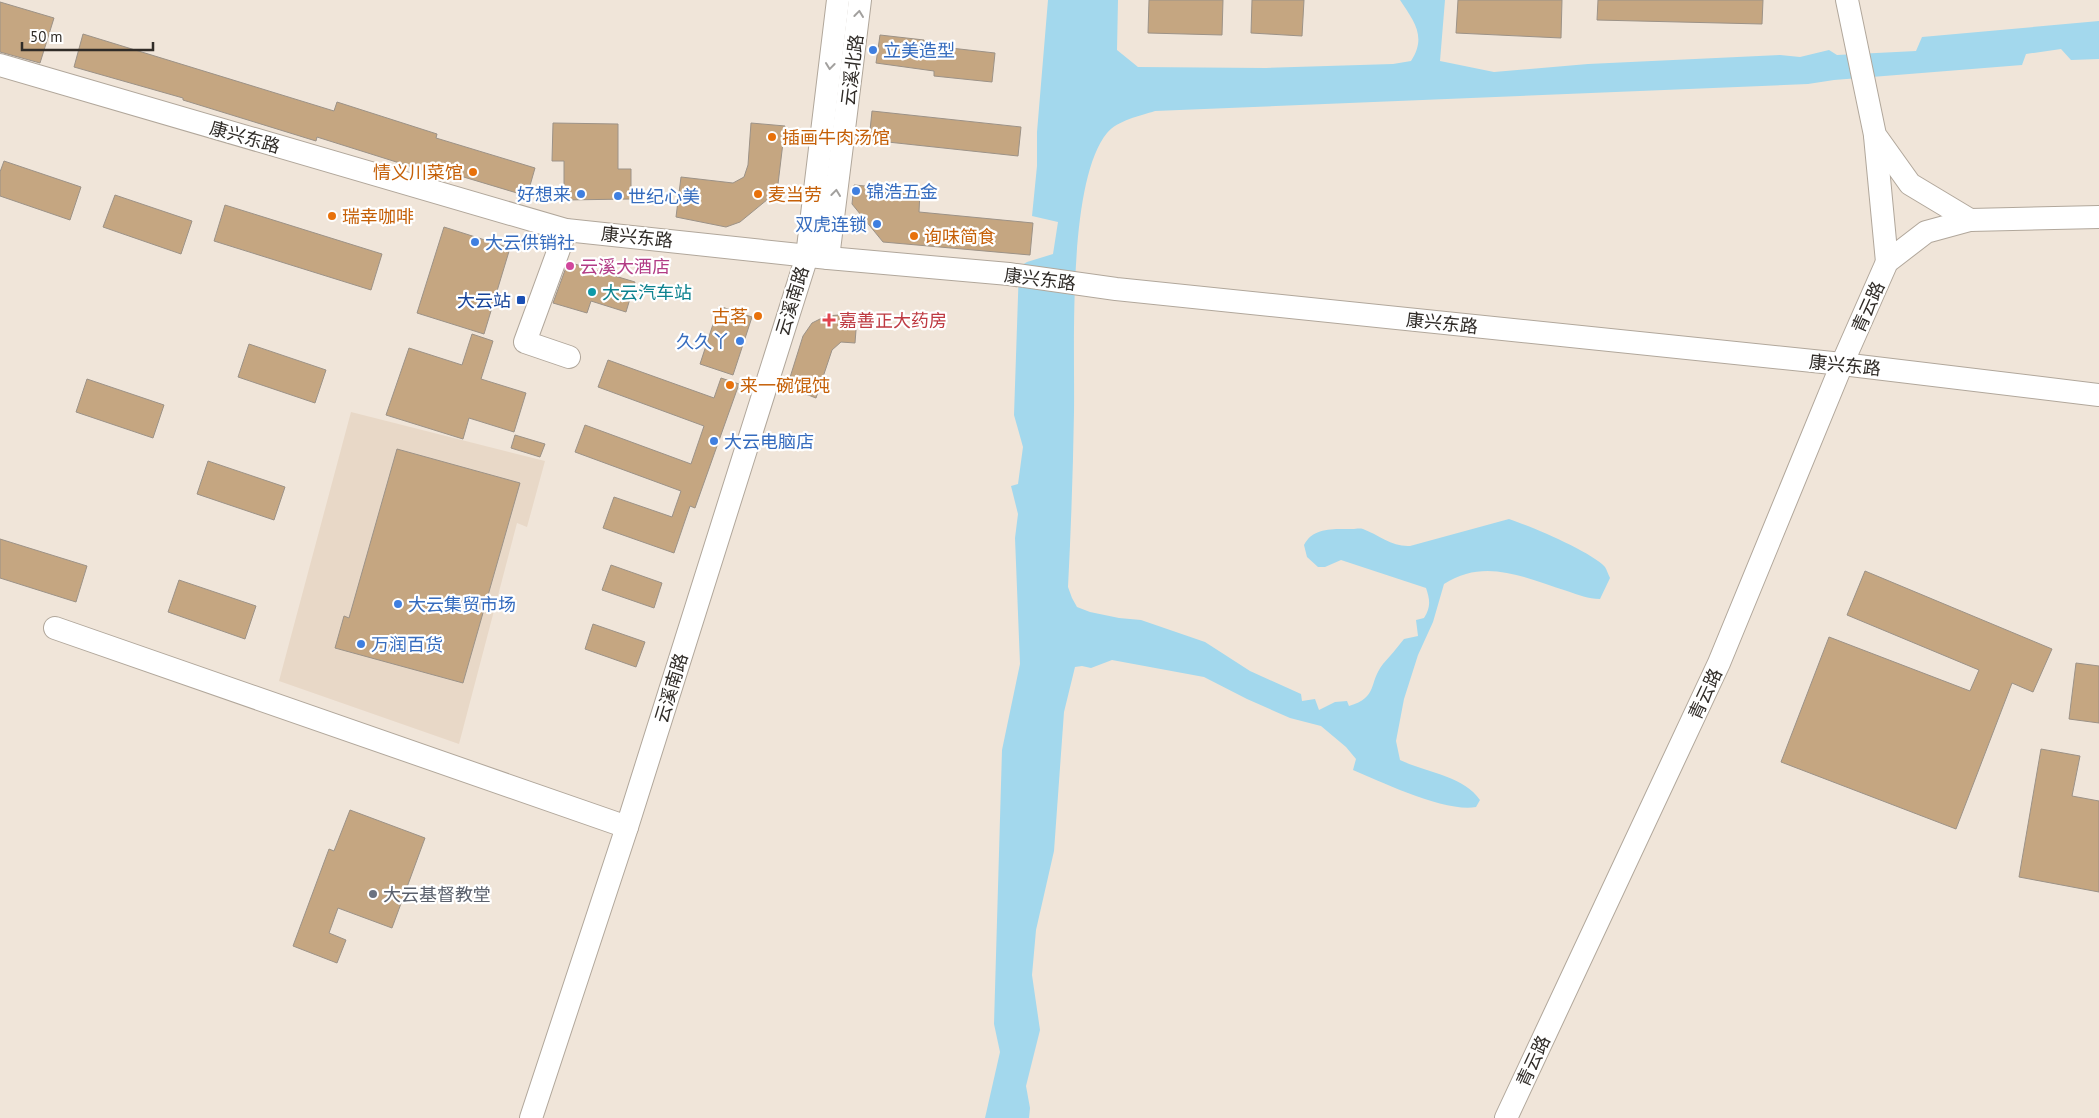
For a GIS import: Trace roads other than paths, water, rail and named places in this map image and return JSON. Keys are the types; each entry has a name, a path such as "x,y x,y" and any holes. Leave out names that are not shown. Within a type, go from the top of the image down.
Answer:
{"street":[{"name":"云溪北路","path":"817,257 838,0"},
{"name":"云溪北路","path":"817,257 860,0"},
{"name":"青云路","path":"1848,3 1875,135 1887,262"},
{"name":"康兴东路","path":"0,65 566,230 817,257 1009,274 1116,289 1842,364 2099,395"},
{"name":"青云路","path":"1875,135 1910,184 1970,220"},
{"path":"1970,220 2099,217"},
{"name":"青云路","path":"1506,1118 1719,664 1842,364 1887,262 1926,232 1970,220"},
{"path":"566,230 525,342 569,358"},
{"name":"云溪南路","path":"531,1118 626,827 817,257"},
{"path":"56,628 626,827"}],"water":[{"path":"1048,0 1118,0 1117,50 1138,67 1266,68 1393,64 1411,61 1418,44 1417,29 1400,0 1445,0 1440,61 1494,72 1588,64 1780,55 1800,57 1829,50 1837,55 1916,51 1922,37 2099,21 2099,59 2071,60 2061,49 2026,54 2022,65 1834,80 1808,84 1155,111 1130,119 1117,125 1107,133 1094,156 1085,188 1079,226 1076,266 1073,456 1068,587 1077,607 1090,612 1119,618 1141,620 1205,642 1250,671 1301,694 1302,701 1315,699 1319,710 1335,702 1347,701 1349,706 1365,698 1372,689 1378,671 1404,639 1418,636 1416,620 1424,618 1429,603 1426,588 1341,560 1325,567 1318,567 1307,557 1304,545 1308,539 1318,532 1331,529 1362,529 1391,543 1410,546 1509,519 1545,533 1587,554 1605,567 1610,578 1600,599 1505,572 1475,572 1460,576 1444,584 1433,622 1418,655 1404,699 1396,741 1400,760 1464,785 1480,800 1476,807 1464,808 1432,801 1397,789 1353,770 1356,759 1346,747 1321,726 1290,718 1204,677 1112,660 1091,668 1075,667 1064,712 1054,851 1036,930 1032,975 1040,1030 1026,1086 1030,1108 1029,1118 985,1118 1000,1052 994,1024 1002,750 1020,664 1015,538 1018,514 1011,486 1018,484 1023,447 1014,415 1019,267 1027,262 1053,254 1058,222 1032,216"}],"place":[{"name":"立美造型","path":"873,50"},
{"name":"插画牛肉汤馆","path":"772,137"},
{"name":"情义川菜馆","path":"473,172"},
{"name":"锦浩五金","path":"856,191"},
{"name":"好想来","path":"581,194"},
{"name":"麦当劳","path":"758,194"},
{"name":"世纪心美","path":"618,196"},
{"name":"瑞幸咖啡","path":"332,216"},
{"name":"双虎连锁","path":"877,224"},
{"name":"询味简食","path":"914,236"},
{"name":"大云供销社","path":"475,242"},
{"name":"云溪大酒店","path":"570,266"},
{"name":"大云汽车站","path":"592,292"},
{"name":"大云站","path":"521,300"},
{"name":"古茗","path":"758,316"},
{"name":"嘉善正大药房","path":"829,320"},
{"name":"久久丫","path":"740,341"},
{"name":"来一碗馄饨","path":"730,385"},
{"name":"大云电脑店","path":"714,441"},
{"name":"大云集贸市场","path":"398,604"},
{"name":"万润百货","path":"361,644"},
{"name":"大云基督教堂","path":"373,894"}]}
